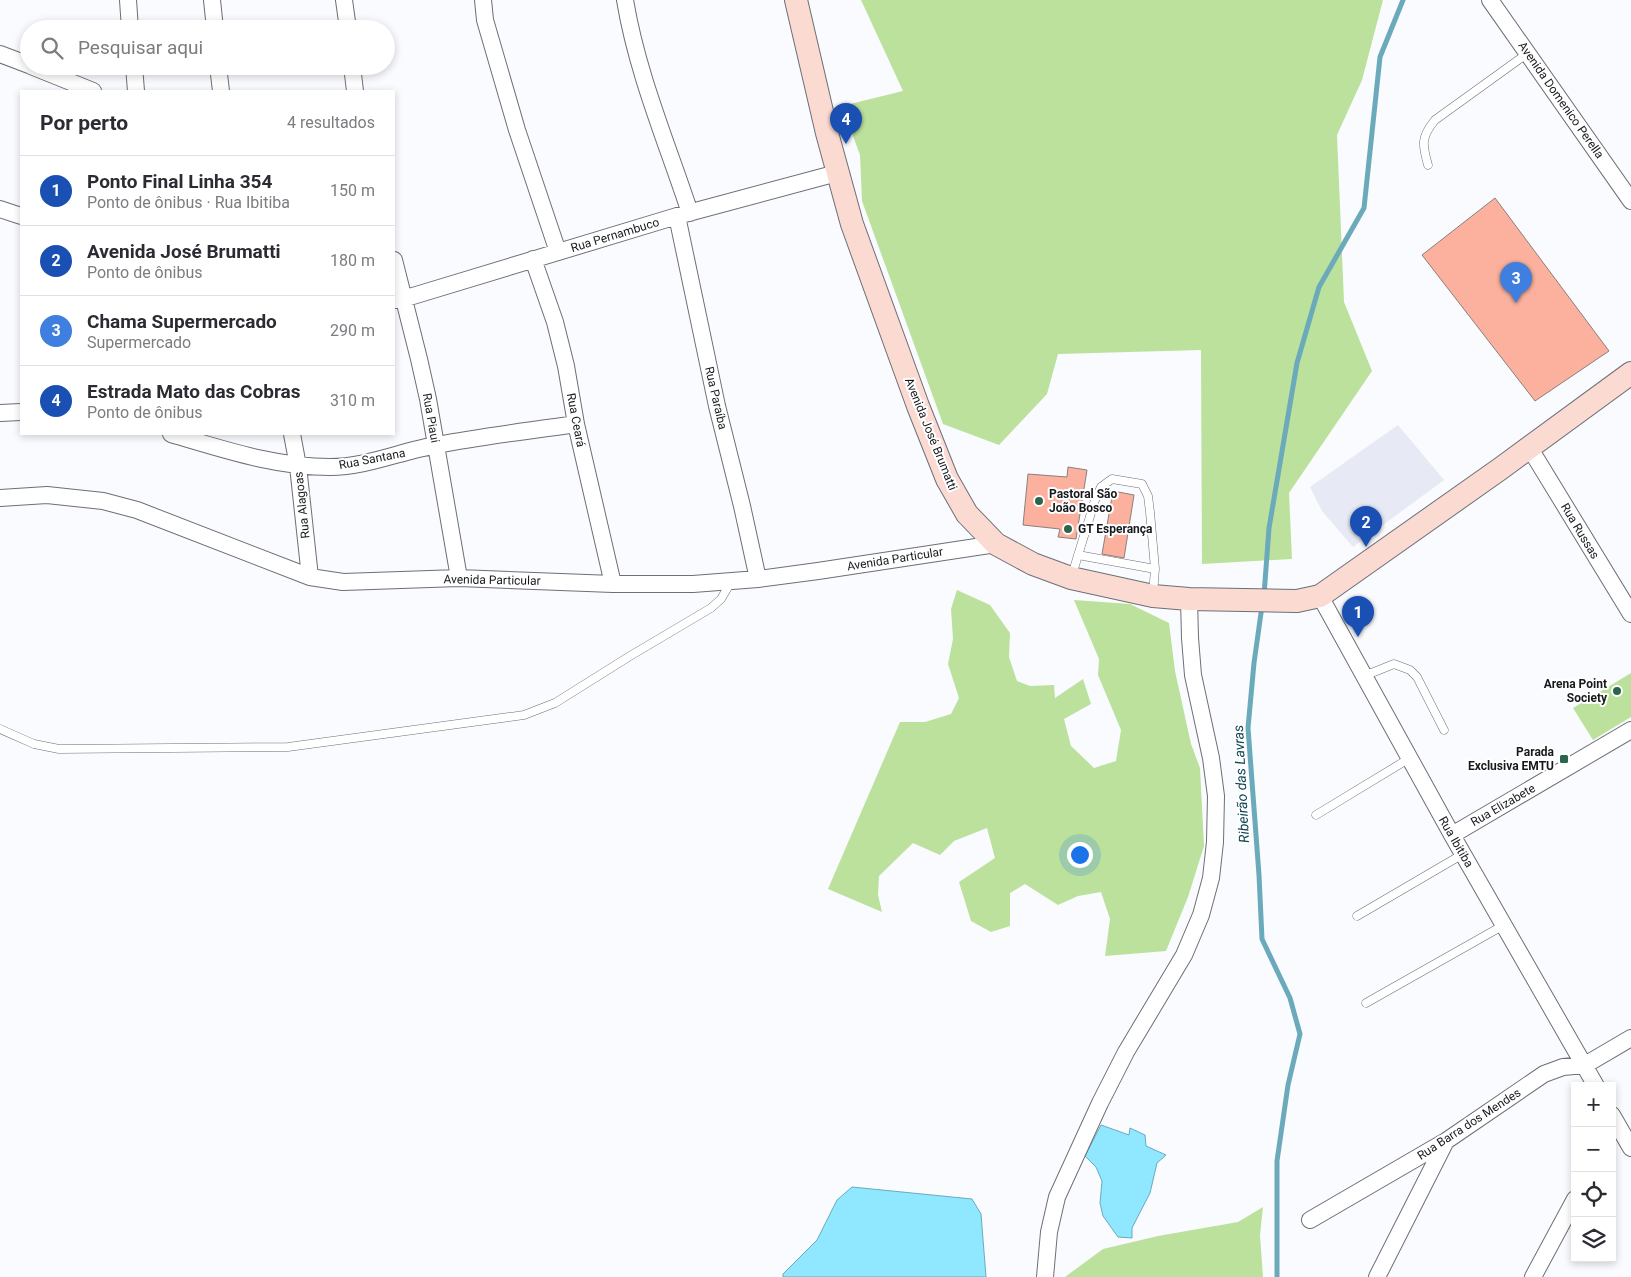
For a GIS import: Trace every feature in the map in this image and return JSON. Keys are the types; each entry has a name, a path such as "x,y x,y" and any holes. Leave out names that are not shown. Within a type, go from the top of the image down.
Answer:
{"main road":[{"name":"Avenida José Brumatti","path":"796,0 837,173 852,224 918,406 947,479 967,514 996,544 1033,564 1071,578 1153,596 1189,599 1288,601 1320,596 1631,373"}],"street":[{"path":"128,0 129,20"},
{"path":"212,0 214,20"},
{"path":"344,0 347,20"},
{"path":"483,0 485,20 517,130 558,252"},
{"name":"Rua Paraíba","path":"625,0 646,84 684,215 717,406 758,579"},
{"name":"Avenida Domenico Perella","path":"1493,1 1631,201"},
{"path":"0,52 20,61"},
{"path":"53,75 90,90"},
{"path":"135,75 136,90"},
{"path":"219,75 221,90"},
{"path":"353,75 356,90"},
{"name":"Rua Pernambuco","path":"398,300 684,215 837,173"},
{"path":"0,209 20,216"},
{"name":"Rua Ceará","path":"532,259 555,322 566,366 576,424 613,584"},
{"name":"Rua Piaui","path":"395,270 398,300 420,359 459,578"},
{"path":"0,413 20,412"},
{"name":"Rua Santana","path":"175,435 242,454 298,466 332,467 368,462 436,445 576,424"},
{"name":"Rua Alagoas","path":"292,435 298,466 310,577"},
{"name":"Rua Russas","path":"1529,447 1631,614"},
{"name":"Avenida Particular","path":"0,498 47,495 103,501 137,510 310,577 343,582 459,578 613,584 693,584 758,579 996,544"},
{"name":"Rua Ibitiba","path":"1320,596 1452,835 1594,1082"},
{"path":"1045,1277 1049,1232 1057,1197 1126,1052 1184,955 1201,915 1211,878 1215,842 1216,796 1211,758 1193,675 1189,599"},
{"name":"Rua Elizabete","path":"1452,835 1631,730"},
{"name":"Rua Barra dos Mendes","path":"1310,1220 1446,1142 1544,1074 1563,1067 1585,1065 1631,1038"},
{"path":"1616,1126 1631,1148"},
{"path":"1378,1277 1446,1142"},
{"path":"1533,1277 1571,1206"}],"lane":[{"path":"1428,166 1423,142 1427,130 1435,120 1528,53"},
{"path":"1071,578 1095,500 1101,487 1112,479 1142,484 1148,496 1154,569 1153,596"},
{"path":"1078,555 1154,569"},
{"path":"0,729 34,744 59,748 288,748 524,715 555,703 711,608 721,599 732,581"},
{"path":"1364,676 1394,664 1410,670 1417,677 1444,730"},
{"path":"1316,815 1410,758"},
{"path":"1357,916 1463,854"},
{"path":"1366,1003 1504,925"}],"shaded area":[{"path":"1398,425 1444,480 1353,547 1322,511 1310,487"}],"green space":[{"path":"861,0 1383,0 1362,80 1337,135 1344,302 1372,371 1289,493 1292,559 1202,564 1201,350 1058,354 1047,394 999,445 943,424 862,201 860,155 842,106 903,91"},
{"path":"957,590 990,605 1010,633 1009,657 1017,681 1030,686 1054,685 1055,698 1083,679 1091,704 1064,719 1071,746 1094,768 1116,761 1121,730 1098,675 1099,659 1074,600 1130,604 1169,623 1175,671 1191,744 1200,768 1204,846 1188,897 1166,951 1105,956 1110,919 1101,892 1078,896 1058,905 1025,884 1010,893 1010,926 991,932 971,921 959,882 995,858 987,828 954,841 940,855 913,843 879,876 878,895 882,912 828,889 900,722 925,722 951,714 959,698 948,664 953,639 951,609"},
{"name":"Arena Point Society","path":"1631,673 1631,717 1593,740 1573,708"},
{"path":"1263,1207 1260,1235 1263,1277 1065,1277 1103,1249 1158,1236 1238,1222"}],"water":[{"path":"1101,1125 1129,1135 1130,1128 1145,1135 1146,1146 1166,1155 1157,1163 1150,1193 1132,1228 1132,1238 1118,1237 1103,1216 1100,1203 1102,1181 1096,1167 1085,1156"},
{"path":"852,1187 972,1199 981,1214 986,1277 783,1277 783,1274 817,1240 837,1200"}],"building":[{"path":"1495,198 1609,351 1535,401 1422,255"},
{"path":"1068,467 1087,470 1076,539 1058,537 1060,529 1023,525 1028,474 1067,477"},
{"name":"GT Esperança","path":"1113,491 1134,495 1124,558 1102,554"}],"waterway":[{"name":"Ribeirão das Lavras","path":"1264,595 1269,528 1297,363 1319,287 1364,208 1380,57 1403,0"},
{"name":"Ribeirão das Lavras","path":"1262,606 1248,728 1262,939 1290,998 1300,1034 1288,1085 1277,1161 1277,1277"}],"place":[{"name":"Estrada Mato das Cobras","path":"846,144"},
{"name":"Chama Supermercado","path":"1516,303"},
{"name":"Pastoral São João Bosco","path":"1039,501"},
{"name":"GT Esperança","path":"1068,529"},
{"name":"Avenida José Brumatti","path":"1366,547"},
{"name":"Ponto Final Linha 354","path":"1358,637"},
{"name":"Arena Point Society","path":"1617,691"},
{"name":"Parada Exclusiva EMTU","path":"1564,759"}]}
